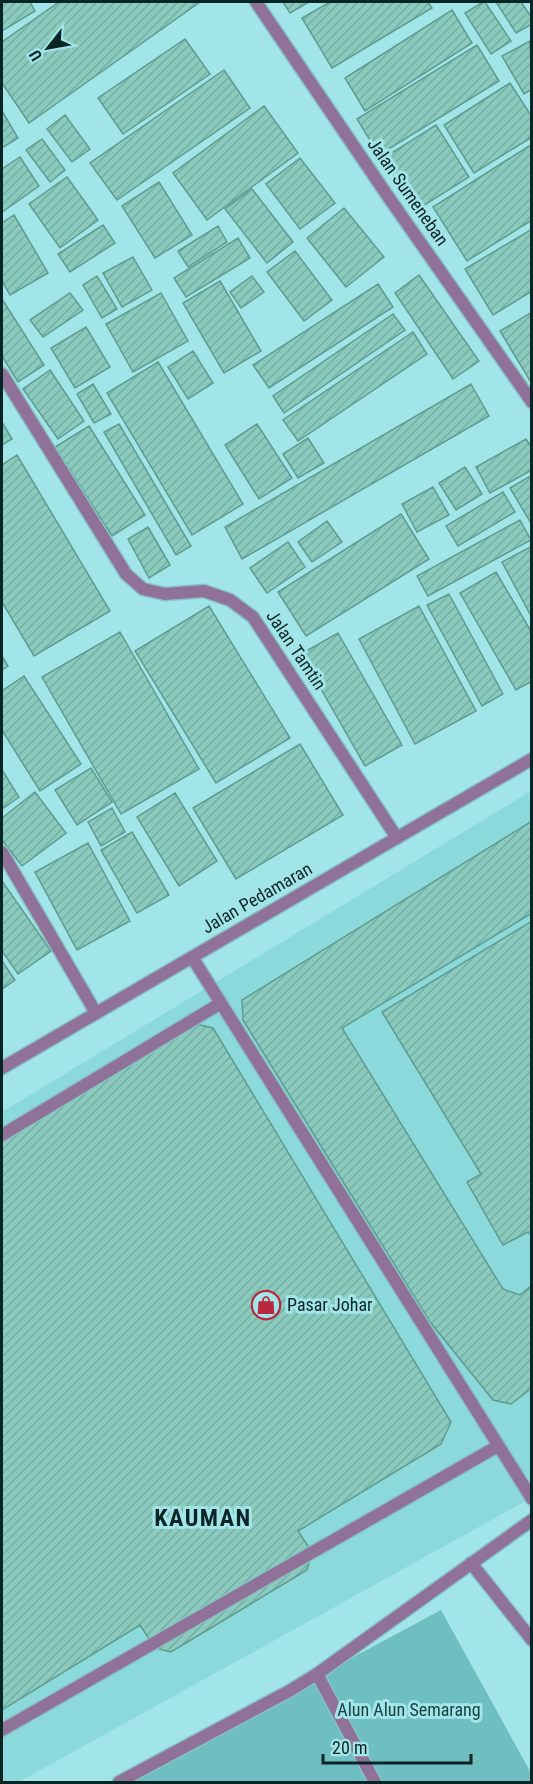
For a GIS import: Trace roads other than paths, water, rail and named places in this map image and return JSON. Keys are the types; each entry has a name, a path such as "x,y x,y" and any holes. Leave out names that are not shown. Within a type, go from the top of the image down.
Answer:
{"street":[{"name":"Jalan Sumeneban","path":"256,2 531,402"},
{"name":"Jalan Tamtin","path":"2,374 126,574 143,589 165,594 204,591 213,594 230,600 253,617 397,838"},
{"name":"Jalan Pedamaran","path":"2,1068 531,759"},
{"path":"2,852 96,1013"},
{"path":"192,957 531,1499"},
{"path":"2,1135 221,1003"},
{"path":"2,1730 498,1446"},
{"path":"119,1782 317,1674 531,1520"},
{"path":"471,1563 531,1641"},
{"path":"317,1674 375,1782"}],"place":[{"name":"Pasar Johar","path":"266,1305"}],"district":[{"name":"KAUMAN","path":"203,1518"}],"park label":[{"name":"Alun Alun Semarang","path":"409,1710"}]}
